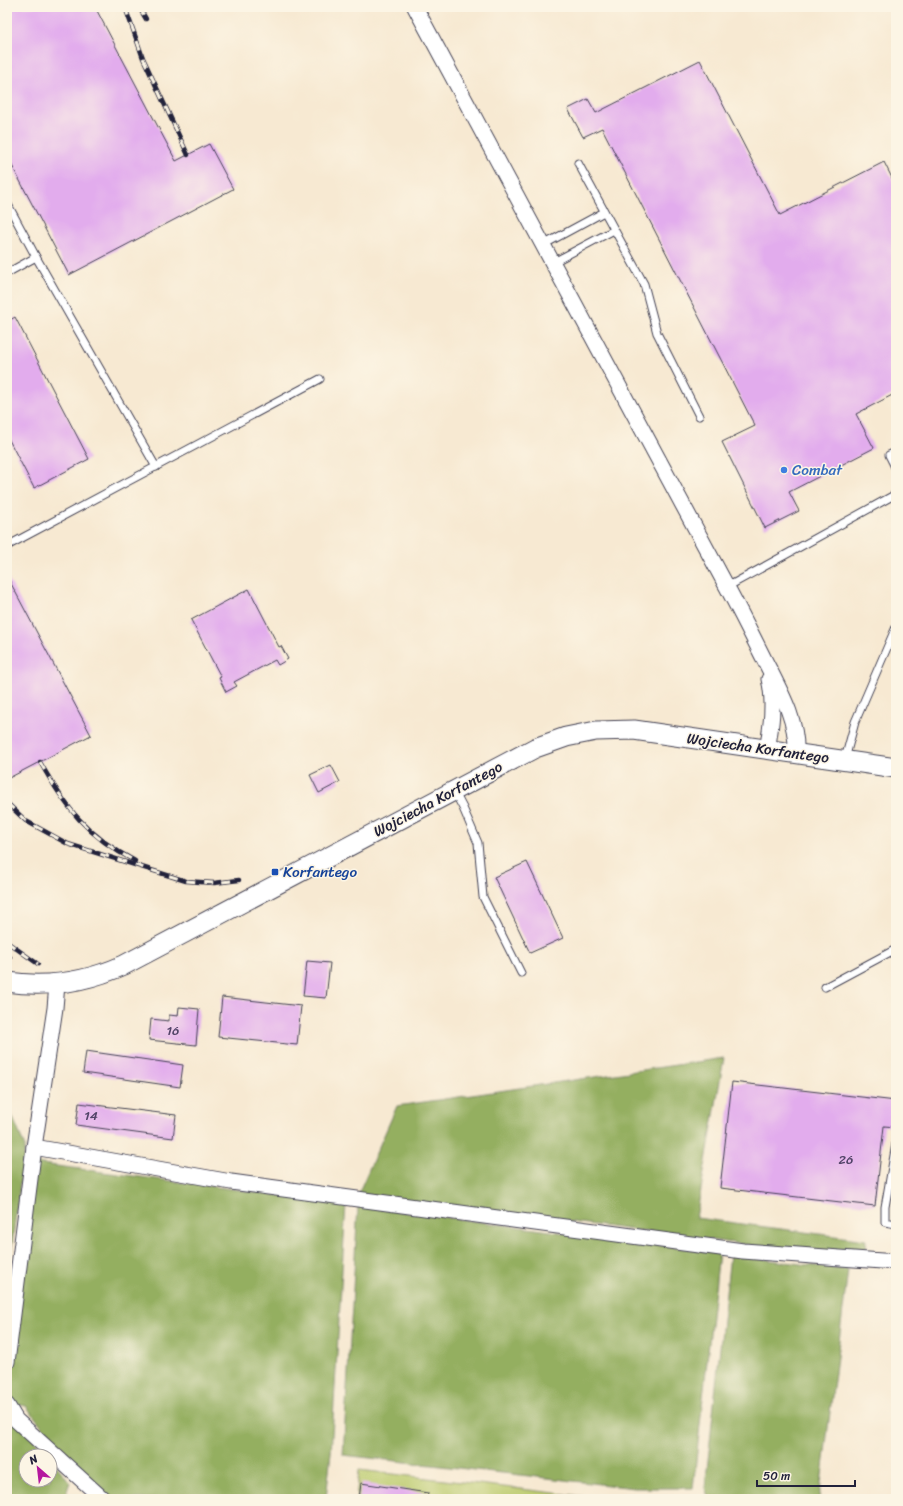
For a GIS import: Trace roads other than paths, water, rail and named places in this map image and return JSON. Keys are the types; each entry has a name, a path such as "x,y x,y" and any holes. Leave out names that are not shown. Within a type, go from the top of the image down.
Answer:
{"street":[{"path":"415,7 727,587 777,684 792,722 797,744 796,754"},
{"path":"764,661 772,690 772,717 767,750"},
{"name":"Wojciecha Korfantego","path":"7,982 57,984 105,974 124,966 535,748 566,737 596,731 634,730 896,768"},
{"path":"7,1362 34,1147 55,1008 57,984"},
{"path":"34,1147 239,1183 743,1251 896,1262"},
{"path":"7,1405 16,1420 103,1499"}],"lane":[{"path":"578,163 644,284 657,334 699,416"},
{"path":"7,203 36,257 156,467"},
{"path":"543,245 604,212"},
{"path":"552,263 614,230"},
{"path":"7,273 36,257"},
{"path":"7,546 320,379"},
{"path":"896,452 889,455 896,469"},
{"path":"727,587 896,494"},
{"path":"844,761 855,722 896,627"},
{"path":"454,791 478,843 483,898 521,973"},
{"path":"824,987 896,949"},
{"path":"896,1144 885,1208 885,1222 896,1224"}],"railway":[{"path":"125,7 143,58 188,155"},
{"path":"139,7 146,19"},
{"path":"40,762 59,793 79,819 104,841 135,861"},
{"path":"7,803 26,821 68,844 186,881 214,883 239,880"},
{"path":"7,942 38,964"}],"place":[{"name":"Combat","path":"784,470"},
{"name":"Korfantego","path":"275,872"}]}
